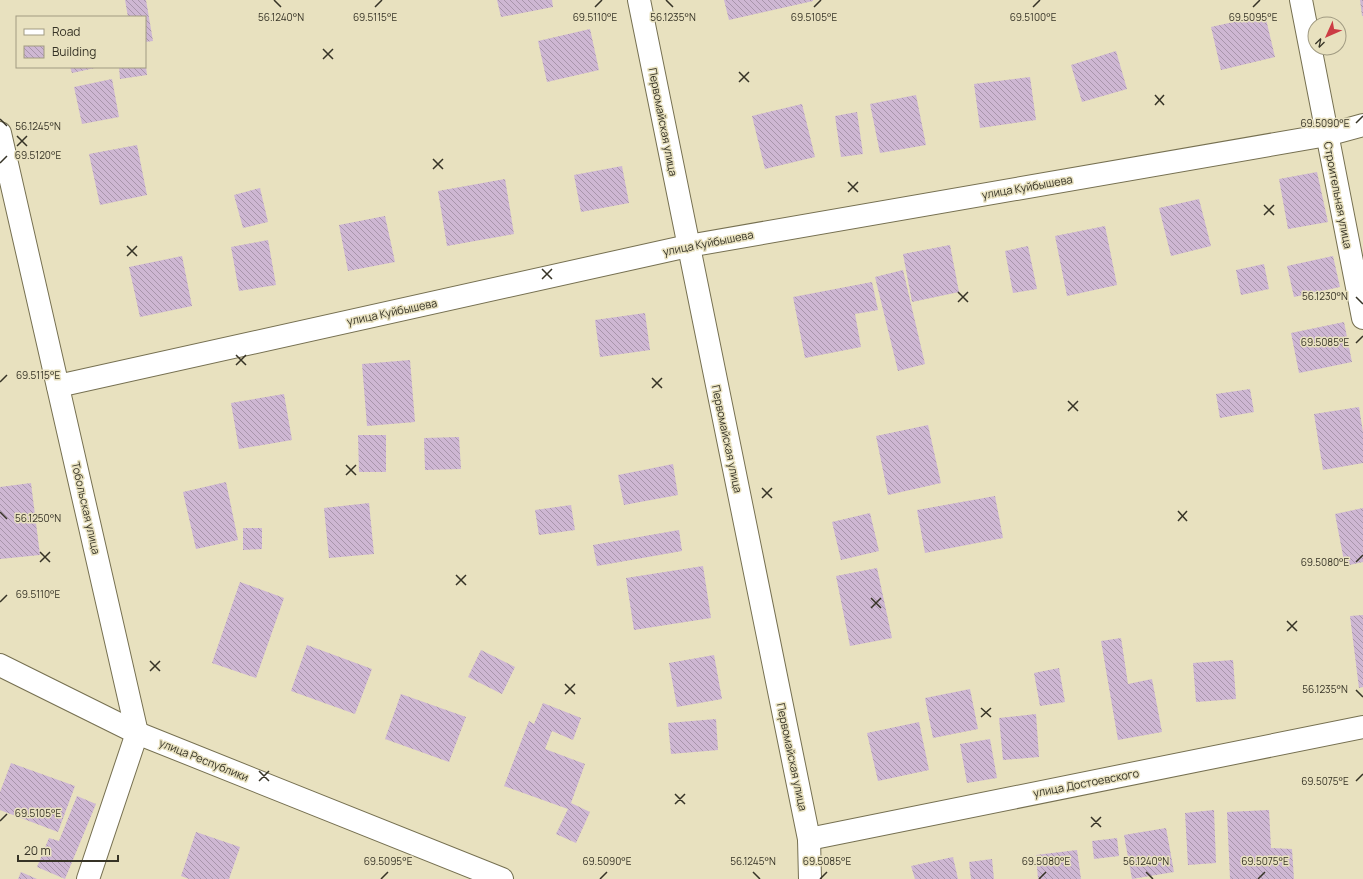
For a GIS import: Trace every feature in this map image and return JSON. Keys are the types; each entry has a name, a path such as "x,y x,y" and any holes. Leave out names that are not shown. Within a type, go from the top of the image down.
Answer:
{"street":[{"name":"Первомайская улица","path":"639,0 809,839 810,879"},
{"name":"Строительная улица","path":"1301,0 1363,318"},
{"name":"улица Куйбышева","path":"58,386 688,246 1327,135 1363,125"},
{"name":"Тобольская улица","path":"0,133 137,733"},
{"name":"улица Республики","path":"0,665 137,733 502,879"},
{"name":"улица Достоевского","path":"809,839 1363,727"},
{"path":"88,879 137,733"}],"building":[{"path":"125,0 146,0 153,41 146,42 146,16 128,16"},
{"path":"497,0 552,0 553,7 501,17"},
{"path":"724,0 813,0 813,1 729,20"},
{"path":"1360,0 1363,0 1363,16 1362,16"},
{"path":"1265,15 1275,57 1221,70 1211,27"},
{"path":"590,29 599,70 547,82 538,41"},
{"path":"1116,51 1127,89 1082,102 1071,65"},
{"path":"146,67 147,75 120,79 119,68"},
{"path":"70,68 95,68 72,73"},
{"path":"1030,77 1036,120 980,128 974,84"},
{"path":"112,79 119,117 82,124 74,87"},
{"path":"916,95 926,145 880,153 870,104"},
{"path":"802,104 815,157 765,169 752,116"},
{"path":"857,112 863,154 841,157 835,116"},
{"path":"137,145 147,195 100,205 89,154"},
{"path":"622,166 629,203 581,212 574,175"},
{"path":"1317,172 1328,222 1288,229 1279,179"},
{"path":"505,179 514,234 447,246 438,191"},
{"path":"260,188 268,222 243,228 234,195"},
{"path":"1199,199 1211,246 1171,256 1159,208"},
{"path":"385,216 395,262 348,271 339,225"},
{"path":"1105,226 1117,285 1067,296 1055,236"},
{"path":"268,240 276,285 239,291 231,247"},
{"path":"950,245 959,292 912,302 903,254"},
{"path":"1028,246 1037,289 1013,293 1005,251"},
{"path":"182,256 192,306 140,317 129,267"},
{"path":"1333,256 1340,287 1294,297 1287,266"},
{"path":"1264,264 1269,289 1241,295 1236,270"},
{"path":"903,270 925,364 898,371 875,277"},
{"path":"872,282 878,310 855,314 861,347 805,358 793,297"},
{"path":"645,313 650,350 600,357 595,320"},
{"path":"1344,322 1352,362 1299,373 1291,333"},
{"path":"410,360 415,422 367,426 362,364"},
{"path":"1250,389 1254,412 1220,418 1216,394"},
{"path":"284,394 292,440 239,449 231,403"},
{"path":"1359,407 1363,432 1363,463 1323,470 1314,414"},
{"path":"928,425 941,483 888,495 876,436"},
{"path":"358,435 386,435 386,472 359,472"},
{"path":"459,437 461,469 425,470 424,438"},
{"path":"673,464 678,495 624,505 618,475"},
{"path":"226,482 238,540 196,549 183,492"},
{"path":"31,483 40,555 0,559 0,487"},
{"path":"995,496 1003,538 925,553 917,510"},
{"path":"369,503 374,554 329,558 324,508"},
{"path":"571,505 575,530 539,535 535,510"},
{"path":"1363,508 1363,562 1345,566 1335,514"},
{"path":"870,513 879,551 841,560 832,522"},
{"path":"243,528 262,528 262,549 243,550"},
{"path":"679,530 682,551 597,566 593,545"},
{"path":"703,566 711,618 634,630 626,578"},
{"path":"877,568 892,638 850,646 836,576"},
{"path":"240,582 284,598 256,678 212,663"},
{"path":"1363,615 1363,687 1359,688 1350,616"},
{"path":"1121,638 1128,684 1152,679 1162,732 1118,740 1101,641"},
{"path":"307,645 372,669 355,714 291,691"},
{"path":"481,650 515,667 502,694 468,677"},
{"path":"714,655 722,699 677,707 669,663"},
{"path":"1233,660 1236,699 1196,702 1193,663"},
{"path":"1059,668 1065,702 1040,706 1034,673"},
{"path":"970,689 978,729 933,738 925,698"},
{"path":"401,694 466,717 449,762 385,739"},
{"path":"543,703 581,718 573,740 552,731 545,749 585,764 571,803 590,812 576,843 556,834 568,809 504,786 529,721 534,724"},
{"path":"1036,714 1039,757 1003,760 999,718"},
{"path":"716,719 718,750 671,754 668,723"},
{"path":"919,722 929,770 878,781 867,733"},
{"path":"990,739 997,778 967,783 960,744"},
{"path":"11,763 75,786 58,832 0,810 0,792"},
{"path":"77,796 96,804 65,879 37,867 49,838 59,841"},
{"path":"1214,810 1216,863 1188,865 1185,813"},
{"path":"1269,810 1271,848 1292,849 1294,879 1230,879 1227,812"},
{"path":"1166,828 1174,872 1132,879 1124,835"},
{"path":"196,832 240,847 229,879 189,879 181,876"},
{"path":"1117,838 1119,856 1094,859 1092,841"},
{"path":"1077,850 1081,879 1038,879 1036,855"},
{"path":"953,857 958,879 915,879 911,866"},
{"path":"992,859 994,879 971,879 969,862"},
{"path":"21,872 37,879 18,879"}]}
